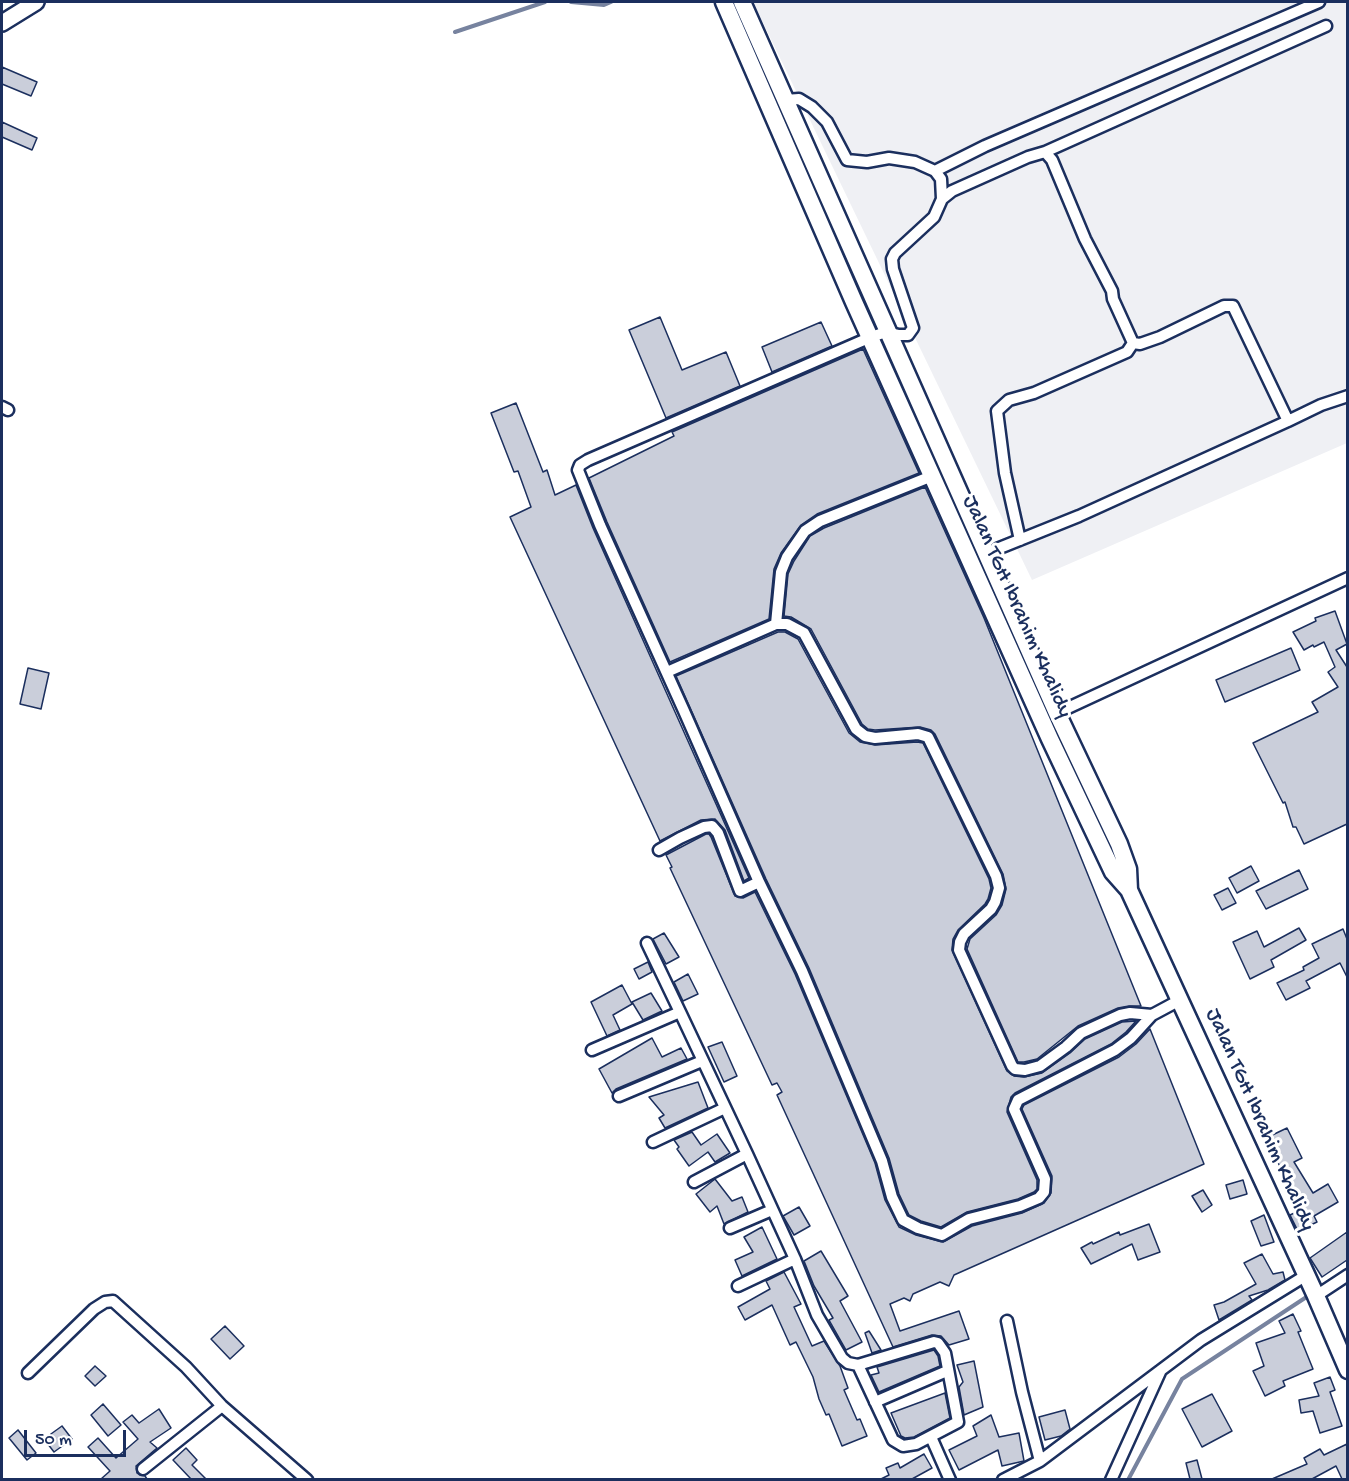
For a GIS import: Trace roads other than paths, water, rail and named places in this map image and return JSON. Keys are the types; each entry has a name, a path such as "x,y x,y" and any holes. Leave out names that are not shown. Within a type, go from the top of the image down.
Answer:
{"main road":[{"path":"2,24 36,2"},
{"path":"724,2 879,334"},
{"path":"742,2 785,100 879,334"},
{"name":"Jalan TGH Ibrahim Khalidy","path":"879,334 932,476 1107,862 1129,890 1311,1286 1347,1370"},
{"name":"Jalan TGH Ibrahim Khalidy","path":"879,334 987,553 1057,713 1119,844 1128,869 1129,890"}],"street":[{"path":"935,171 995,141 1319,2"},
{"path":"942,199 952,191 1028,157 1045,152 1326,26"},
{"path":"785,100 799,99 812,106 827,122 847,160 867,162 889,158 915,162 935,171 941,179 942,199 934,217 895,253 892,259 893,269 913,328 908,335 879,334 588,460 579,467 578,474 759,882 806,982 882,1161 897,1210 903,1220 930,1233 942,1235 969,1219 1020,1206 1039,1198 1044,1192 1045,1179 1014,1109 1016,1103 1046,1084 1126,1043 1152,1015 1180,1000"},
{"path":"1045,152 1052,160 1063,190 1112,291 1113,299 1133,343"},
{"path":"1133,343 1140,344 1160,337 1224,306 1233,306 1288,421"},
{"path":"1020,540 1005,474 997,411 1009,400 1034,393 1127,352 1133,343"},
{"path":"987,553 1168,477 1321,405 1347,396"},
{"path":"776,624 781,572 787,557 805,531 820,521 932,476"},
{"path":"1057,713 1347,578"},
{"path":"667,672 776,624 788,624 804,633 856,729 865,736 874,738 918,734 928,737 996,876 999,888 995,903 964,934 959,950 1015,1069 1025,1070 1041,1066 1081,1033 1120,1015 1130,1013 1152,1015"},
{"path":"659,850 704,827 712,826 718,833 740,891 759,882"},
{"path":"647,943 747,1154 795,1259 817,1315 834,1347 845,1360 858,1365 936,1342 940,1344 945,1353 959,1420 916,1444 908,1446 898,1444 889,1434 858,1365"},
{"path":"592,1050 680,1012"},
{"path":"619,1096 702,1061"},
{"path":"653,1142 725,1108"},
{"path":"694,1182 747,1154"},
{"path":"730,1228 772,1210"},
{"path":"738,1286 795,1259"},
{"path":"1003,1479 1040,1461 1202,1340 1311,1286 1347,1275"},
{"path":"28,1373 94,1310 111,1300 186,1367 222,1406 308,1479"},
{"path":"1007,1321 1040,1461"},
{"path":"1111,1479 1161,1370"},
{"path":"875,1402 947,1371"},
{"path":"143,1470 222,1406"},
{"path":"931,1437 950,1479"}],"waterway":[{"path":"455,32 545,2"},
{"path":"571,2 604,5 611,2"},
{"path":"1128,1480 1182,1379 1311,1294"}]}
